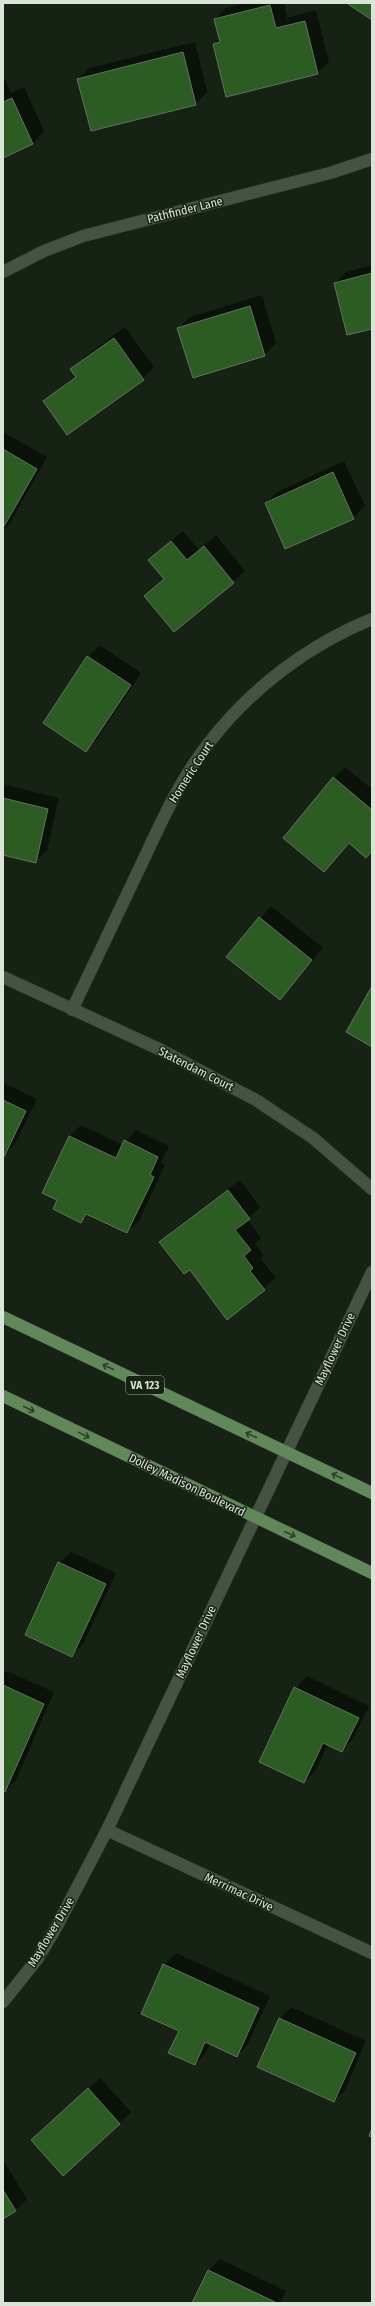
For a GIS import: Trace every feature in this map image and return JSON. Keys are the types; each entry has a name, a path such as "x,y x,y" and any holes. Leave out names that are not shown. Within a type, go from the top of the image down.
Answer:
{"main road":[{"name":"VA 123","path":"3,1317 372,1493"},
{"name":"Dolley Madison Boulevard","path":"3,1396 372,1573"}],"street":[{"name":"Pathfinder Lane","path":"3,272 44,251 83,236 330,173 372,159"},
{"name":"Homeric Court","path":"72,1010 176,790 208,743 250,696 294,661 346,630 372,619"},
{"name":"Statendam Court","path":"3,977 161,1050 256,1100 313,1138 372,1189"},
{"name":"Mayflower Drive","path":"3,2002 46,1945 107,1830 372,1272"},
{"name":"Merrimac Drive","path":"107,1830 372,1953"}],"building":[{"path":"372,3 372,20 348,4"},
{"path":"270,5 276,28 305,21 318,74 226,97 213,44 220,42 214,19"},
{"path":"183,52 196,105 91,131 77,79"},
{"path":"12,98 33,144 3,158 3,102"},
{"path":"372,273 372,329 347,335 334,283"},
{"path":"250,306 265,356 193,378 177,328"},
{"path":"114,338 144,380 67,435 43,401 76,377 70,369"},
{"path":"3,449 37,469 3,528"},
{"path":"333,472 354,519 285,549 265,503"},
{"path":"171,541 187,560 204,546 234,583 174,632 144,596 164,579 148,560"},
{"path":"87,656 131,685 86,752 43,723"},
{"path":"333,777 372,810 372,851 366,858 349,843 324,872 283,838"},
{"path":"3,798 48,809 36,863 3,855"},
{"path":"259,917 312,960 280,1000 226,957"},
{"path":"372,986 372,1047 346,1032"},
{"path":"3,1100 26,1111 4,1157 3,1157"},
{"path":"69,1136 116,1158 124,1140 158,1157 150,1175 154,1177 127,1233 86,1214 81,1223 53,1209 57,1200 42,1193"},
{"path":"228,1190 250,1219 235,1230 251,1250 244,1256 253,1268 250,1271 265,1290 227,1320 190,1270 184,1274 159,1242"},
{"path":"58,1562 106,1584 72,1657 25,1635"},
{"path":"3,1685 44,1704 5,1792 3,1791"},
{"path":"294,1687 359,1718 342,1752 323,1743 304,1783 259,1762"},
{"path":"163,1964 259,2008 237,2057 205,2042 195,2065 168,2053 179,2031 141,2014"},
{"path":"279,2018 356,2053 334,2102 257,2067"},
{"path":"88,2088 120,2124 63,2176 31,2140"},
{"path":"372,2128 372,2137 369,2136"},
{"path":"3,2190 16,2211 3,2219"},
{"path":"208,2270 275,2302 275,2303 192,2303"}]}
